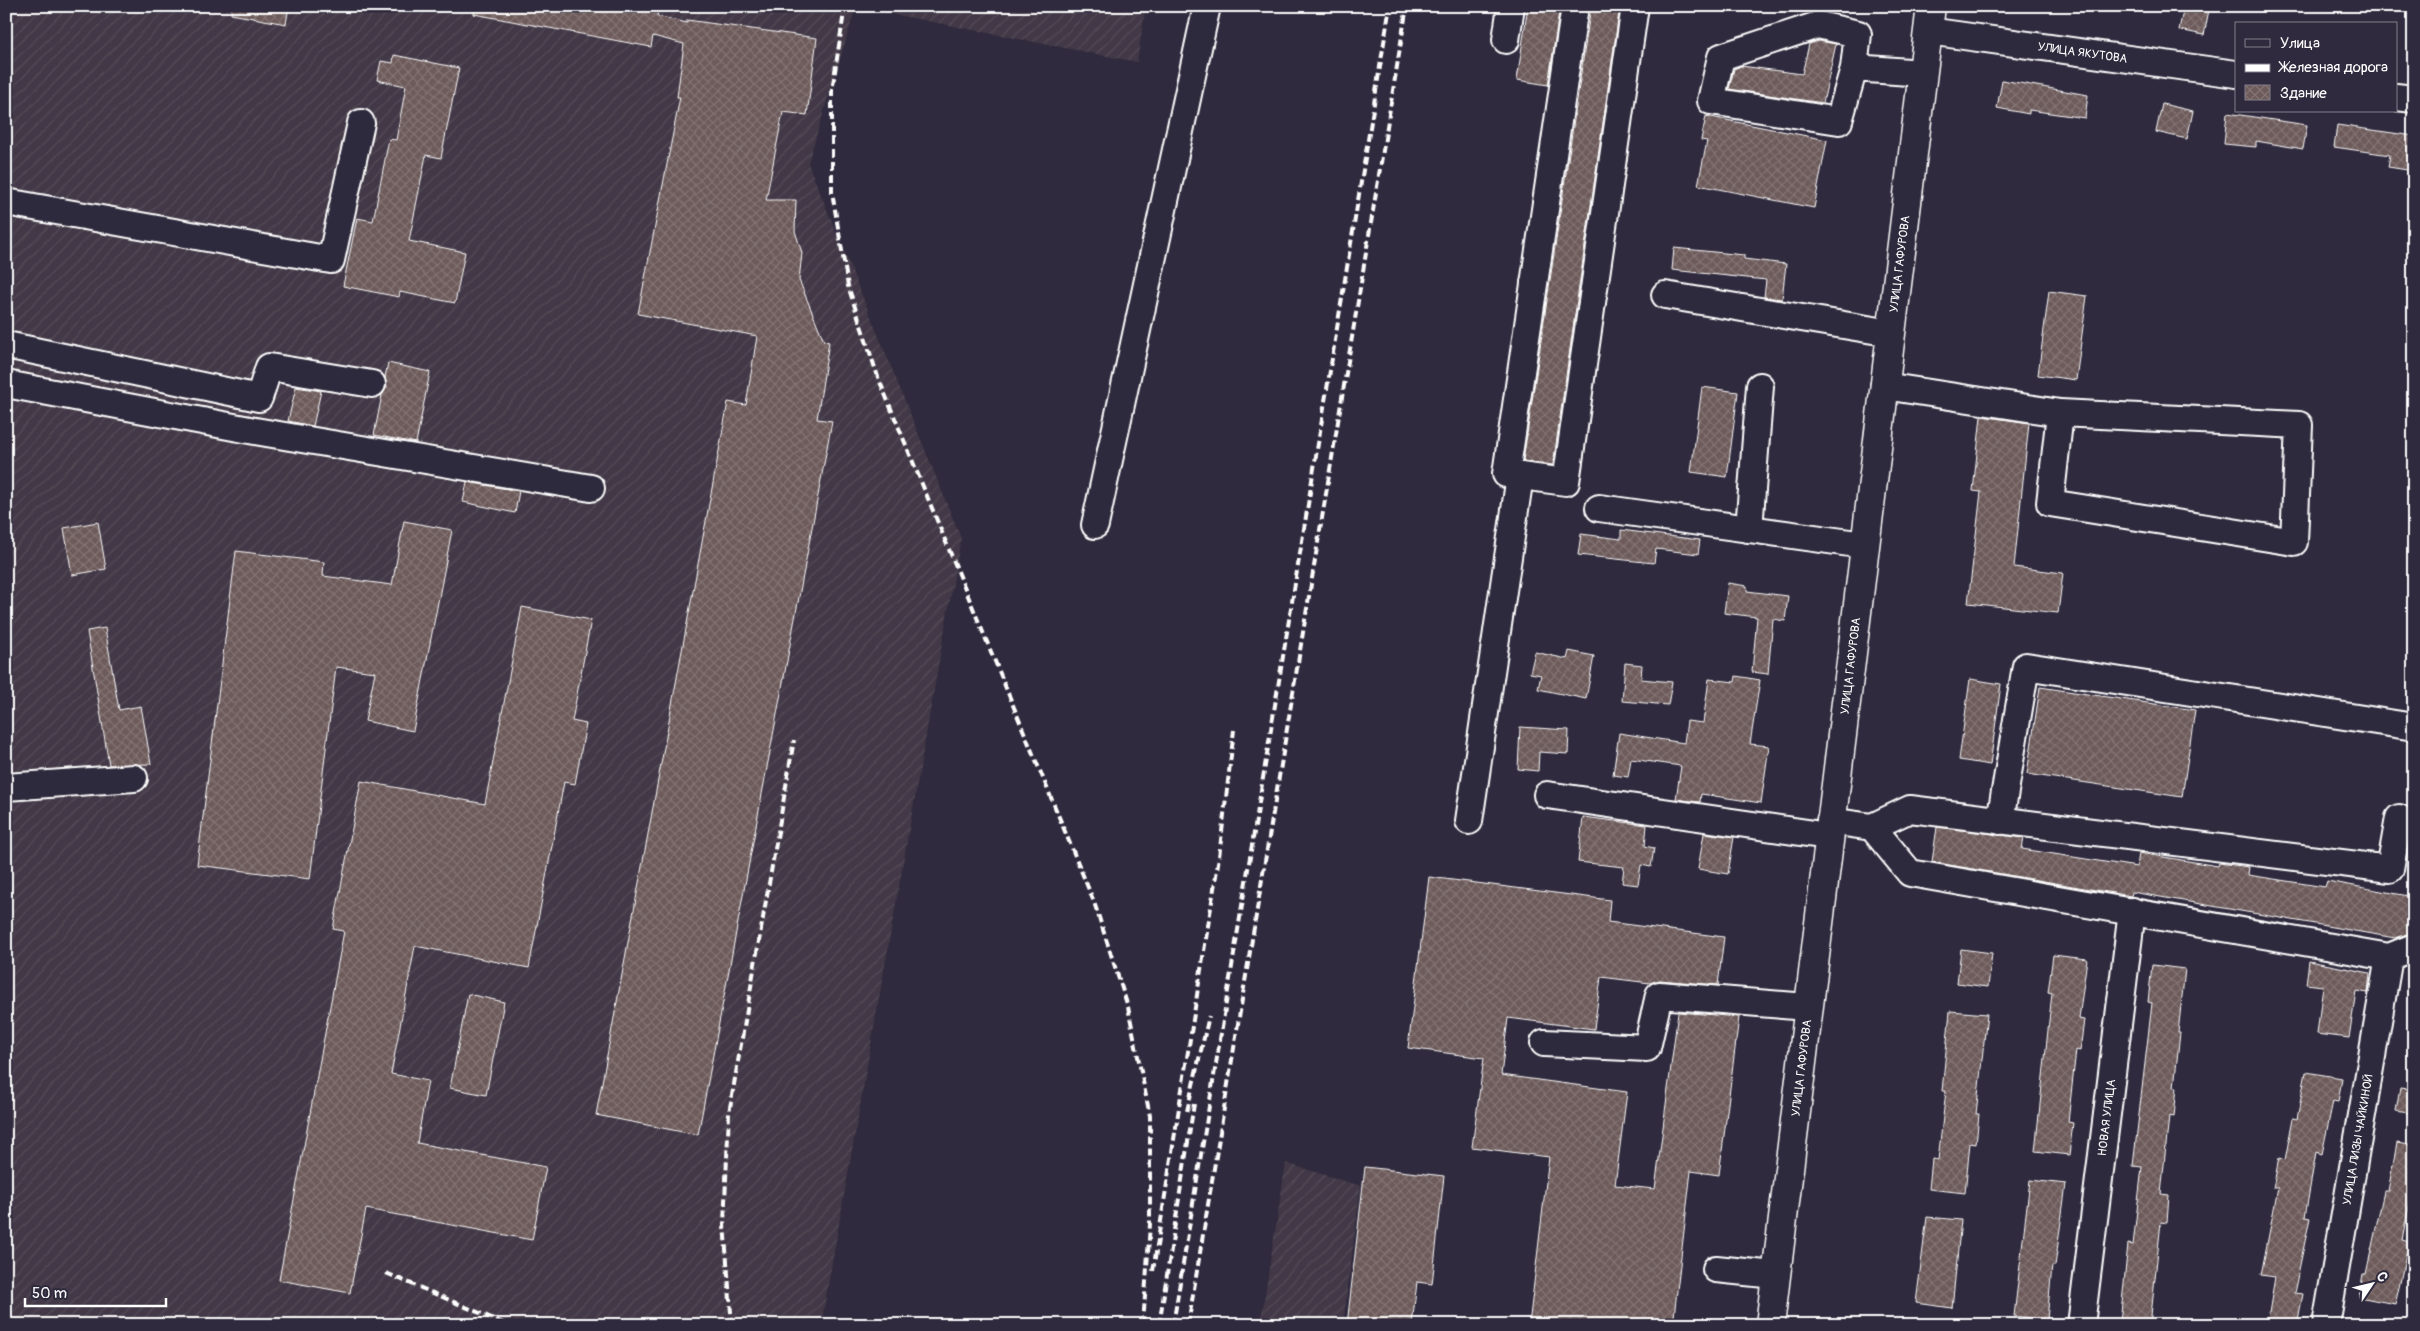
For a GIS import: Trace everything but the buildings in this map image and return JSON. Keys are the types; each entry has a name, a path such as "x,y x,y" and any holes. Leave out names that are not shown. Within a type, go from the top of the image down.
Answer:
{"main road":[{"name":"УЛИЦА ГАФУРОВА","path":"1770,1325 1807,1007 1930,18"}],"street":[{"path":"1095,525 1207,6"},
{"path":"1506,40 1511,6"},
{"path":"1575,6 1506,474 1566,482 1635,6"},
{"name":"УЛИЦА ЯКУТОВА","path":"1930,18 2235,74"},
{"path":"1818,25 1858,34 1854,68 1839,121 1710,101 1721,57 1818,25"},
{"path":"1854,68 1923,73"},
{"path":"2398,96 2414,99"},
{"path":"6,202 331,260 360,123"},
{"path":"1665,295 1891,334"},
{"path":"6,346 259,398 269,367 372,384"},
{"path":"6,384 255,431 591,488"},
{"path":"1749,529 1760,386"},
{"path":"1884,386 2060,413 2299,425 2294,542 2050,503 2060,413"},
{"path":"1469,821 1520,476"},
{"path":"1599,508 1864,545"},
{"path":"2000,820 2026,666 2414,727"},
{"path":"6,787 134,778"},
{"path":"1547,795 1829,828 1872,827 1910,809 2390,869 2399,818"},
{"path":"1872,827 1910,873 2389,956 2414,948"},
{"name":"НОВАЯ УЛИЦА","path":"2081,1325 2132,911"},
{"name":"УЛИЦА ЛИЗЫ ЧАЙКИНОЙ","path":"2326,1325 2389,956"},
{"path":"1544,1042 1647,1048 1659,995 1807,1007"},
{"path":"1716,1269 1776,1275"}],"shaded area":[{"path":"6,6 1146,6 1137,62 856,7 808,163 961,538 821,1325 6,1325"},
{"path":"1286,1163 1361,1186 1343,1325 1260,1325"}],"railway":[{"path":"845,6 832,91 832,192 848,286 878,377 1094,902 1128,1007 1150,1116 1150,1224 1143,1325"},
{"path":"1173,1325 1390,6"},
{"path":"1188,1325 1407,6"},
{"path":"1153,1271 1219,857 1234,730"},
{"path":"732,1325 724,1224 729,1113 794,740"},
{"path":"1187,1111 1209,1016"},
{"path":"1159,1325 1194,1104"},
{"path":"386,1273 508,1325"}]}
